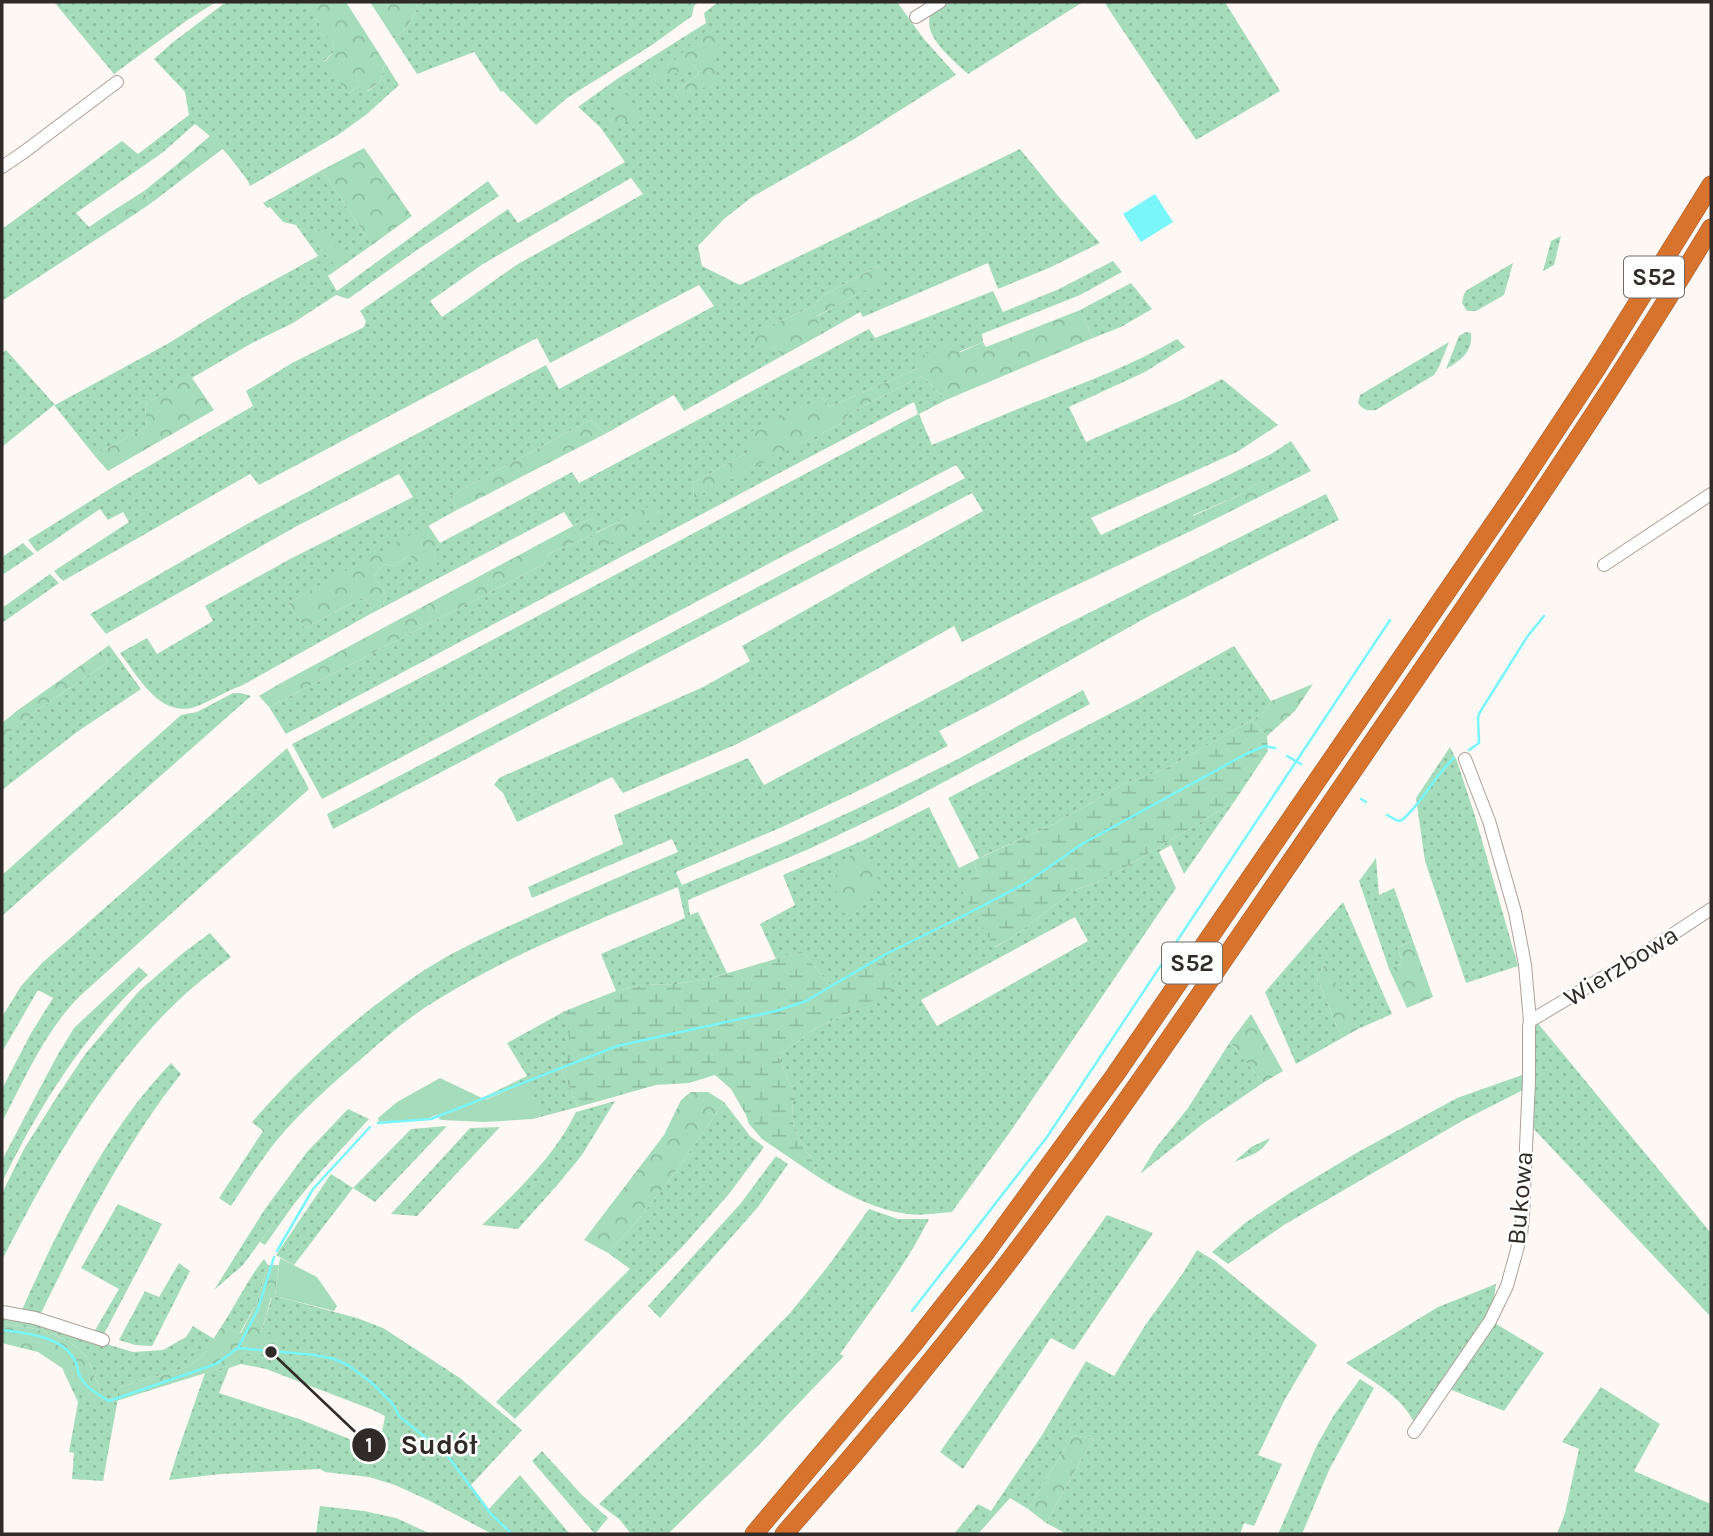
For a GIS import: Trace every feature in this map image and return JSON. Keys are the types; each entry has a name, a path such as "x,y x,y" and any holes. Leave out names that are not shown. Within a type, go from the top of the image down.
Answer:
{"highway":[{"name":"S52","path":"754,1534 928,1325 1115,1075 1516,491 1711,186"},
{"name":"S52","path":"784,1534 926,1368 1072,1177 1574,447 1711,228"}],"street":[{"path":"916,17 940,2"},
{"path":"2,167 117,82"},
{"path":"1604,565 1711,494"},
{"name":"Bukowa","path":"1414,1432 1490,1321 1507,1286 1521,1235 1523,1215 1531,1021 1525,965 1515,912 1489,821 1465,760"},
{"name":"Wierzbowa","path":"1531,1021 1646,952 1711,909"},
{"path":"2,1312 35,1318 103,1340"}],"green space":[{"path":"54,2 216,2 114,74"},
{"path":"226,2 306,2 305,6 319,22 319,32 333,42 334,52 324,61 348,94 359,86 368,91 380,82 385,63 399,85 367,114 338,135 250,186 224,150 195,124 162,153 76,213 89,227 111,212 117,226 2,301 2,229 122,141 138,154 189,115 185,92 154,59"},
{"path":"306,2 346,2 385,63 380,82 367,91 359,86 348,94 324,62 334,52 333,42 319,32 319,22 304,6"},
{"path":"370,2 414,2 418,7 407,28 394,39"},
{"path":"414,2 699,2 694,6 692,16 652,45 567,98 536,125 501,92 474,52 417,74 394,39 407,28 418,7"},
{"path":"718,2 897,2 924,39 956,75 856,138 752,197 724,219 698,246 702,266 740,285 1020,149 1100,243 998,289 988,263 863,317 860,312 820,335 816,317 887,278 878,266 822,296 814,306 767,327 773,346 782,356 684,411 674,395 605,434 590,420 450,496 457,510 288,603 305,628 363,597 374,612 241,686 200,705 186,709 163,703 144,685 120,653 147,638 157,654 213,621 205,606 290,559 413,497 399,474 297,526 106,634 90,614 247,524 546,365 559,389 714,306 699,285 550,363 537,338 259,485 250,474 63,581 54,571 129,522 123,512 108,520 100,509 37,552 28,540 116,485 253,406 246,391 292,363 364,327 366,321 360,311 508,209 518,223 625,162 600,127 578,107 706,23 704,13","holes":["672,62 713,63 679,101 674,93 699,74 693,64 651,78","631,178 643,194 518,264 442,317 430,301 483,264"]},
{"path":"943,2 1083,2 968,74 943,50 930,30 929,20 933,11"},
{"path":"1104,2 1225,2 1280,91 1196,140"},
{"path":"709,28 722,52 713,63 719,80 679,101 674,93 699,74 693,64 656,84 650,78"},
{"path":"625,93 642,118 634,123 627,121 611,130 604,125 620,112 613,102"},
{"path":"211,135 224,148 184,178 175,166"},
{"path":"364,148 412,216 372,245 322,170"},
{"path":"175,166 184,178 150,204 144,191"},
{"path":"322,170 372,245 328,276 337,291 488,181 499,196 348,299 336,295 293,323 192,378 189,376 145,405 147,427 94,455 54,405 2,447 2,353 6,350 55,405 169,343 238,300 318,256 296,225 283,222 263,203"},
{"path":"144,191 150,204 117,226 111,212"},
{"path":"323,229 342,255 334,264 315,244 317,230"},
{"path":"1561,236 1554,265 1543,271 1551,241"},
{"path":"1113,261 1122,272 1080,295 982,334 983,342 829,407 823,398 750,451 693,483 694,497 840,424 850,413 922,376 946,400 919,414 932,445 1109,373 1177,339 1185,347 1145,372 1069,407 1086,442 1184,399 1222,379 1278,425 1237,452 1091,518 1101,535 1271,454 1291,441 1311,471 1267,493 1255,484 1240,495 1193,515 1197,528 962,642 954,626 737,744 623,793 612,777 517,822 503,793 494,785 499,778 703,687 750,661 742,646 983,511 972,493 333,829 327,814 965,478 956,465 322,799 292,744 918,414 914,402 286,734 269,707 544,564 548,554 592,535 599,547 658,513 653,505 595,533 593,518 573,526 564,512 380,609 387,596 374,576 384,564 394,566 409,555 437,564 434,553 440,543 572,472 579,483 869,329 875,338 993,291 1003,312 1059,289"},
{"path":"1513,263 1504,295 1476,311 1467,311 1462,303 1467,290"},
{"path":"878,266 888,278 817,316 820,335 782,356 773,346 759,351 751,342 767,327 814,306 822,296"},
{"path":"1131,283 1152,309 1121,327 1093,338 1080,310"},
{"path":"1080,310 1093,338 946,400 922,376 850,413 840,424 694,498 693,483 750,451 749,433 823,398 829,407 919,368 916,359 948,343 961,352 983,342 986,347"},
{"path":"1466,332 1471,333 1468,350 1461,359 1446,369 1459,336"},
{"path":"1449,342 1434,375 1376,410 1366,410 1358,403 1360,395"},
{"path":"190,375 214,410 108,471 94,455 147,427 145,405"},
{"path":"590,420 605,434 457,510 450,496"},
{"path":"1255,484 1267,493 1197,528 1193,516 1240,495"},
{"path":"1326,494 1339,520 1151,615 939,731 948,746 780,828 676,872 682,885 780,844 958,759 1083,690 1090,704 899,806 809,849 688,900 690,915 698,912 727,973 708,979 644,985 616,991 601,954 685,918 678,887 555,939 495,967 407,1020 297,1118 271,1148 231,1206 219,1198 263,1131 252,1122 328,1044 370,1009 441,960 483,938 678,852 672,839 532,898 528,887 623,844 614,815 748,758 764,785 1057,629"},
{"path":"654,504 658,514 617,541 599,547 592,535 548,554 544,564 269,707 259,696 573,526 593,518 596,533"},
{"path":"428,525 440,543 434,553 438,564 423,568 409,555 394,566 384,564 374,576 387,596 380,609 374,612 363,597 305,628 288,603"},
{"path":"23,543 34,554 2,575 2,557"},
{"path":"50,574 59,583 2,623 2,608"},
{"path":"109,645 141,689 77,732 2,790 2,738 36,711 108,662 101,651"},
{"path":"1234,646 1271,701 1264,712 1167,768 1126,783 1056,823 979,858 948,798"},
{"path":"101,651 108,662 36,711 2,738 2,723"},
{"path":"1313,684 1295,711 1267,736 1252,720 1264,712 1271,701"},
{"path":"233,693 251,696 2,916 2,875 181,715 197,712"},
{"path":"1252,720 1267,736 1268,751 1234,802 1106,879 1075,890 1010,939 994,947 959,886 978,874 973,861 1056,823 1126,783 1167,768"},
{"path":"1450,747 1475,816 1518,966 1466,983 1425,861 1416,798"},
{"path":"287,748 309,789 80,996 46,1040 2,1122 2,1089 53,998 38,990 2,1052 2,1017 21,986 42,963"},
{"path":"1234,802 1184,874 1171,845 1159,852 1176,888 1010,1132 952,1212 913,1215 883,1209 848,1194 815,1175 814,1164 794,1129 792,1103 796,1099 778,1056 816,1028 861,1008 829,984 802,951 776,959 760,924 795,905 783,875 864,840 929,807 959,868 973,861 978,874 960,886 995,947 1010,939 1075,890 1106,879","holes":["1075,917 1088,941 937,1026 921,1000"]},
{"path":"862,849 882,885 844,914 834,895 840,887 834,878 847,858"},
{"path":"1376,858 1379,895 1394,888 1413,941 1398,947 1402,963 1389,969 1359,881"},
{"path":"1343,902 1392,1014 1358,1029 1325,963 1317,978 1342,1038 1296,1064 1265,992"},
{"path":"210,933 231,957 188,992 127,1056 60,1155 2,1260 2,1193 24,1149 58,1095 86,1053 140,990"},
{"path":"1413,941 1433,997 1407,1008 1389,969 1402,963 1398,947"},
{"path":"802,951 829,984 880,953 897,985 861,1008 816,1028 778,1056 796,1099 792,1103 794,1129 814,1164 815,1175 762,1139 749,1124 731,1089 715,1075 689,1083 656,1085 578,1107 561,1068 570,1045 565,1011 616,991 644,985 708,979"},
{"path":"1326,962 1358,1029 1342,1038 1317,978"},
{"path":"139,967 148,975 104,1020 65,1072 31,1127 2,1183 2,1160 74,1028"},
{"path":"565,1011 571,1046 562,1060 561,1068 578,1107 540,1117 526,1081 485,1100 482,1098 527,1076 507,1043"},
{"path":"1251,1014 1283,1071 1263,1083 1230,1042"},
{"path":"1536,1021 1711,1233 1711,1317 1530,1125"},
{"path":"1230,1042 1263,1083 1204,1123 1140,1174 1155,1149 1188,1108"},
{"path":"171,1063 181,1074 122,1160 40,1315 21,1312 68,1213 105,1149 147,1090"},
{"path":"1525,1074 1527,1088 1462,1121 1284,1225 1228,1264 1212,1252 1245,1223 1358,1152 1457,1098"},
{"path":"440,1078 486,1100 527,1081 540,1117 485,1122 441,1120 436,1115 427,1119 379,1122 378,1118 397,1102"},
{"path":"691,1092 708,1092 724,1102 655,1199 608,1253 584,1240 664,1135 681,1100"},
{"path":"615,1101 582,1155 518,1229 482,1225 546,1158 576,1112"},
{"path":"724,1102 750,1136 764,1147 729,1194 683,1246 515,1419 496,1402 630,1269 608,1253 655,1199"},
{"path":"348,1109 369,1119 294,1204 289,1202 243,1265 214,1290 265,1209 307,1152"},
{"path":"447,1126 375,1202 353,1188 411,1129"},
{"path":"500,1127 417,1216 391,1214 470,1128"},
{"path":"1270,1138 1259,1151 1234,1162 1251,1147"},
{"path":"776,1156 788,1164 758,1207 660,1318 648,1306 741,1203"},
{"path":"331,1174 353,1188 294,1265 276,1255"},
{"path":"289,1202 294,1204 265,1245 260,1242"},
{"path":"118,1204 162,1224 104,1334 94,1332 119,1289 81,1268"},
{"path":"869,1209 898,1219 929,1219 898,1271 840,1354 844,1356 757,1447 668,1534 631,1534 619,1519 599,1504 685,1421 790,1313"},
{"path":"1107,1215 1153,1233 1074,1350 1051,1338 963,1469 940,1452"},
{"path":"1197,1250 1215,1261 1317,1345 1284,1401 1258,1455 1282,1464 1254,1526 1244,1523 1240,1534 1067,1534 1046,1523 1093,1439 1073,1435 1028,1509 1010,1498 978,1534 954,1534 978,1504 991,1511 1042,1435 1086,1361 1114,1376"},
{"path":"280,1258 317,1277 337,1306 334,1311 275,1296"},
{"path":"264,1259 268,1265 257,1302 240,1333 221,1327 252,1275"},
{"path":"179,1263 190,1271 152,1346 119,1340 145,1291 159,1297"},
{"path":"268,1265 279,1265 275,1296 271,1298 261,1333 285,1336 278,1355 241,1354 228,1366 116,1401 120,1387 188,1367 203,1355 221,1327 241,1333 257,1302"},
{"path":"1496,1284 1493,1306 1415,1424 1394,1397 1346,1363 1438,1307"},
{"path":"272,1297 357,1318 383,1328 460,1378 522,1430 471,1485 489,1509 520,1475 570,1534 492,1534 395,1485 369,1477 325,1472 320,1469 221,1474 169,1480 205,1373 228,1366 261,1333","holes":["241,1364 266,1369 385,1416 377,1450 299,1419 219,1393 229,1368"]},
{"path":"2,1316 19,1318 133,1352 163,1350 186,1337 193,1326 214,1339 203,1355 188,1367 120,1387 103,1481 72,1479 74,1453 69,1452 78,1402 62,1368 95,1399 101,1391 88,1360 71,1343 50,1333 2,1324"},
{"path":"1493,1322 1544,1353 1504,1411 1447,1388"},
{"path":"2,1324 50,1333 81,1351 90,1364 101,1391 95,1400 62,1368 38,1352 2,1343"},
{"path":"1360,1379 1374,1388 1330,1468 1302,1534 1278,1534 1317,1445 1334,1415"},
{"path":"1601,1387 1660,1424 1634,1471 1711,1504 1711,1534 1557,1534 1565,1513 1579,1449 1562,1442"},
{"path":"1073,1435 1093,1439 1046,1523 1028,1509"},
{"path":"542,1451 582,1495 608,1518 595,1534 532,1461"},
{"path":"320,1506 396,1518 431,1534 316,1534"}],"water":[{"path":"1155,194 1173,222 1141,242 1123,214"}],"waterway":[{"path":"1469,750 1479,743 1480,712 1527,637 1544,616"},
{"path":"912,1311 1047,1137 1390,620"},
{"path":"378,1123 431,1119 617,1046 776,1011 806,1001 886,954 1026,883 1082,844 1246,754 1265,746 1275,748"},
{"path":"1287,756 1301,764"},
{"path":"1387,815 1398,821 1402,820 1454,758"},
{"path":"1361,799 1366,802"},
{"path":"277,1251 313,1189 370,1127"},
{"path":"238,1348 258,1309 274,1257"},
{"path":"2,1330 43,1337 62,1346 77,1364 85,1384 109,1401 216,1364 238,1348 334,1359 348,1365 372,1383 392,1403 400,1417 447,1455 490,1513 512,1534"}],"place":[{"name":"Sudół","path":"271,1352"}]}
